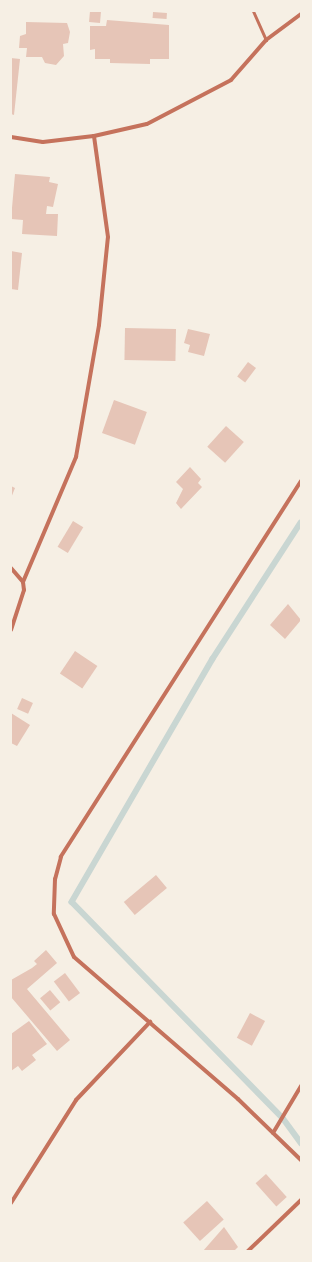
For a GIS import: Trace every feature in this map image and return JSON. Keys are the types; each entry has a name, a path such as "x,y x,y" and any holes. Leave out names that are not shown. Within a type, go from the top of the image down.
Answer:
{"street":[{"path":"11,137 42,142 94,136 147,124 231,80 266,40 301,14"},
{"path":"11,630 24,598 23,582 76,457 99,325 108,237 94,136"},
{"path":"301,481 76,832 59,864 54,879 54,914 74,957 150,1022 301,1160"},
{"path":"11,568 23,582"},
{"path":"11,1203 76,1100 150,1022"},
{"path":"273,1133 301,1086"},
{"path":"248,1251 301,1200"}],"lane":[{"path":"253,11 266,40"}],"building":[{"path":"90,11 101,12 100,23 89,22"},
{"path":"153,12 167,13 167,19 153,18"},
{"path":"107,20 169,25 169,59 150,59 150,64 110,63 110,59 95,59 95,49 90,50 90,26 106,26"},
{"path":"26,22 67,23 70,32 68,43 63,44 64,56 56,65 45,63 42,57 26,57 27,48 19,48 20,36 26,34"},
{"path":"11,58 20,59 14,115 11,114"},
{"path":"15,174 50,177 49,182 58,184 53,207 47,206 46,214 58,214 57,236 22,234 23,220 11,219"},
{"path":"11,251 22,253 18,290 11,289"},
{"path":"125,328 176,329 175,361 124,360"},
{"path":"188,329 210,334 204,356 188,352 190,345 184,343"},
{"path":"248,362 256,368 245,382 237,376"},
{"path":"114,400 147,412 135,445 102,433"},
{"path":"226,426 244,442 225,463 207,447"},
{"path":"190,467 201,479 198,483 202,487 181,509 176,503 183,489 176,482"},
{"path":"11,486 15,488 11,498"},
{"path":"73,521 83,527 68,553 58,547"},
{"path":"288,604 301,620 285,639 270,625"},
{"path":"75,651 97,666 82,688 60,673"},
{"path":"22,698 33,703 28,714 17,709"},
{"path":"11,713 30,725 17,746 11,743"},
{"path":"156,875 167,888 135,915 124,902"},
{"path":"46,950 57,963 27,989 70,1040 57,1051 11,997 11,980 37,964 34,961"},
{"path":"65,973 80,993 69,1001 54,981"},
{"path":"50,990 60,1002 50,1011 40,998"},
{"path":"250,1013 265,1021 252,1046 237,1038"},
{"path":"29,1021 47,1044 32,1055 36,1060 22,1071 18,1066 11,1071 11,1034"},
{"path":"266,1174 287,1197 276,1206 256,1183"},
{"path":"207,1201 224,1220 200,1241 183,1222"},
{"path":"224,1227 238,1247 234,1251 203,1251"}],"waterway":[{"path":"301,523 213,659 72,902 283,1118 301,1143"}]}
